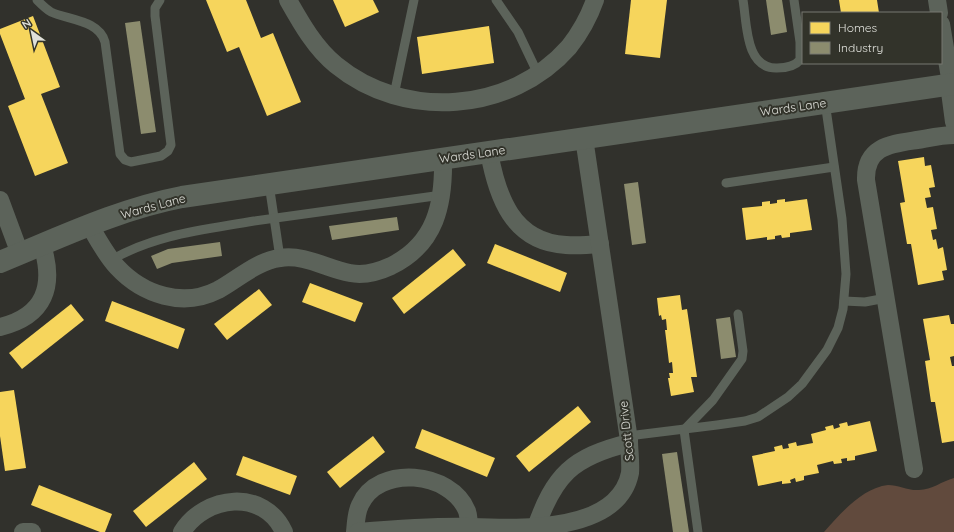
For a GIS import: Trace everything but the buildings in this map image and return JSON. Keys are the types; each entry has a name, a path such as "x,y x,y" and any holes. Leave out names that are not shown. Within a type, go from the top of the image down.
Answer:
{"street":[{"path":"288,0 312,38 336,65 366,84 394,95 427,102 467,101 499,94 538,74 570,46 580,32 596,0"},
{"path":"937,0 939,12"},
{"path":"942,30 951,84 954,122"},
{"name":"Wards Lane","path":"0,262 138,208 168,200 443,158 951,84"},
{"path":"914,469 866,180 868,164 874,154 887,145 954,135"},
{"name":"Scott Drive","path":"357,532 413,528 558,531 578,529 596,522 611,510 623,494 628,482 631,460 584,138"},
{"path":"489,152 500,196 515,220 523,227 543,239 554,243 566,245 600,244"},
{"path":"90,226 111,260 124,273 143,286 162,295 185,299 209,294 254,268 280,258 305,259 356,274 382,270 406,257 424,239 434,221 443,188 443,158"},
{"path":"0,200 20,254"},
{"path":"0,327 24,317 35,308 43,296 48,276 42,245"},
{"path":"535,530 548,496 569,469 587,457 628,440"},
{"path":"357,532 357,511 366,496 383,483 401,477 425,478 437,482 449,489 465,508 468,516 469,530"},
{"path":"182,532 194,516 210,506 218,503 235,502 251,504 265,510 278,522 284,532"},
{"path":"23,532 32,532"}],"lane":[{"path":"36,0 50,12 88,25 102,34 105,42 120,154 125,160 131,162 161,156 168,151 171,145 155,16 155,8 160,0"},
{"path":"394,95 414,0"},
{"path":"496,0 518,32 538,74"},
{"path":"743,0 753,55 762,66 775,68 792,65 800,60 800,42 794,0"},
{"path":"628,440 753,420 766,413 788,397 812,373 832,342 838,328 844,301 846,255 825,102"},
{"path":"726,183 834,167"},
{"path":"270,184 280,258"},
{"path":"111,260 135,247 165,236 274,218 442,195"},
{"path":"844,301 865,302 886,298"},
{"path":"684,430 713,400 741,362 744,354 738,314"},
{"path":"684,430 698,532"}],"shaded area":[{"path":"954,478 954,532 824,532 852,503 869,491 878,487 888,485 911,490 924,490"}]}
